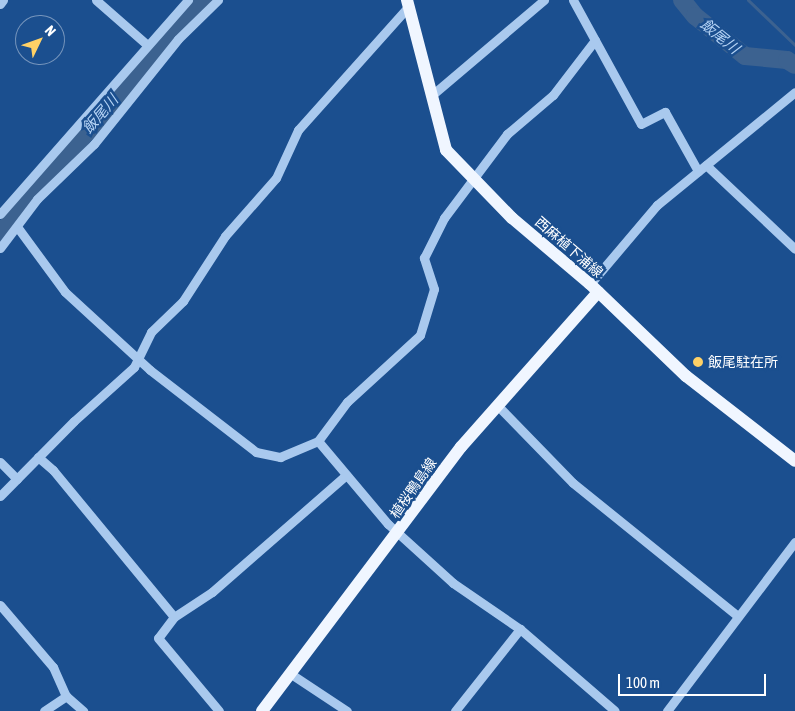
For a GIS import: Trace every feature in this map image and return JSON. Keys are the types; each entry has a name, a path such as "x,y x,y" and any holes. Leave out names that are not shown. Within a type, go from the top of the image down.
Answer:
{"main road":[{"name":"西麻植下浦線","path":"408,3 446,150 471,179 594,288 686,376 795,461"},
{"name":"植桜鴨島線","path":"262,711 291,674 319,632 399,534 461,446 498,406 594,288"}],"street":[{"path":"0,4 4,0"},
{"path":"96,0 146,44"},
{"path":"0,214 146,44 188,0"},
{"path":"0,248 18,228 37,200 94,144 178,39 218,0"},
{"path":"432,95 544,0"},
{"path":"573,0 641,124 665,112 698,171"},
{"path":"0,496 140,360 151,332 183,301 225,236 276,178 298,130 408,3"},
{"path":"18,228 66,292 140,360 205,416 256,452 280,457 318,442 347,402 420,336 434,289 424,258 444,218 471,179 507,134 552,95 595,40"},
{"path":"594,288 657,205 795,92"},
{"path":"706,164 795,249"},
{"path":"498,406 573,483 738,616"},
{"path":"318,442 399,534 453,583 520,629 615,711"},
{"path":"38,457 174,618"},
{"path":"0,462 17,479"},
{"path":"219,711 158,638 174,618 212,592 346,475"},
{"path":"667,711 795,542"},
{"path":"0,605 53,667 66,696 83,711"},
{"path":"455,711 520,629"},
{"path":"291,674 347,711"},
{"path":"44,711 66,696"}],"waterway":[{"name":"飯尾川","path":"0,234 175,29 206,0"},
{"name":"飯尾川","path":"682,0 695,16 745,56 787,60 795,65"},
{"path":"748,0 795,45"}],"place":[{"name":"飯尾駐在所","path":"698,362"}]}
